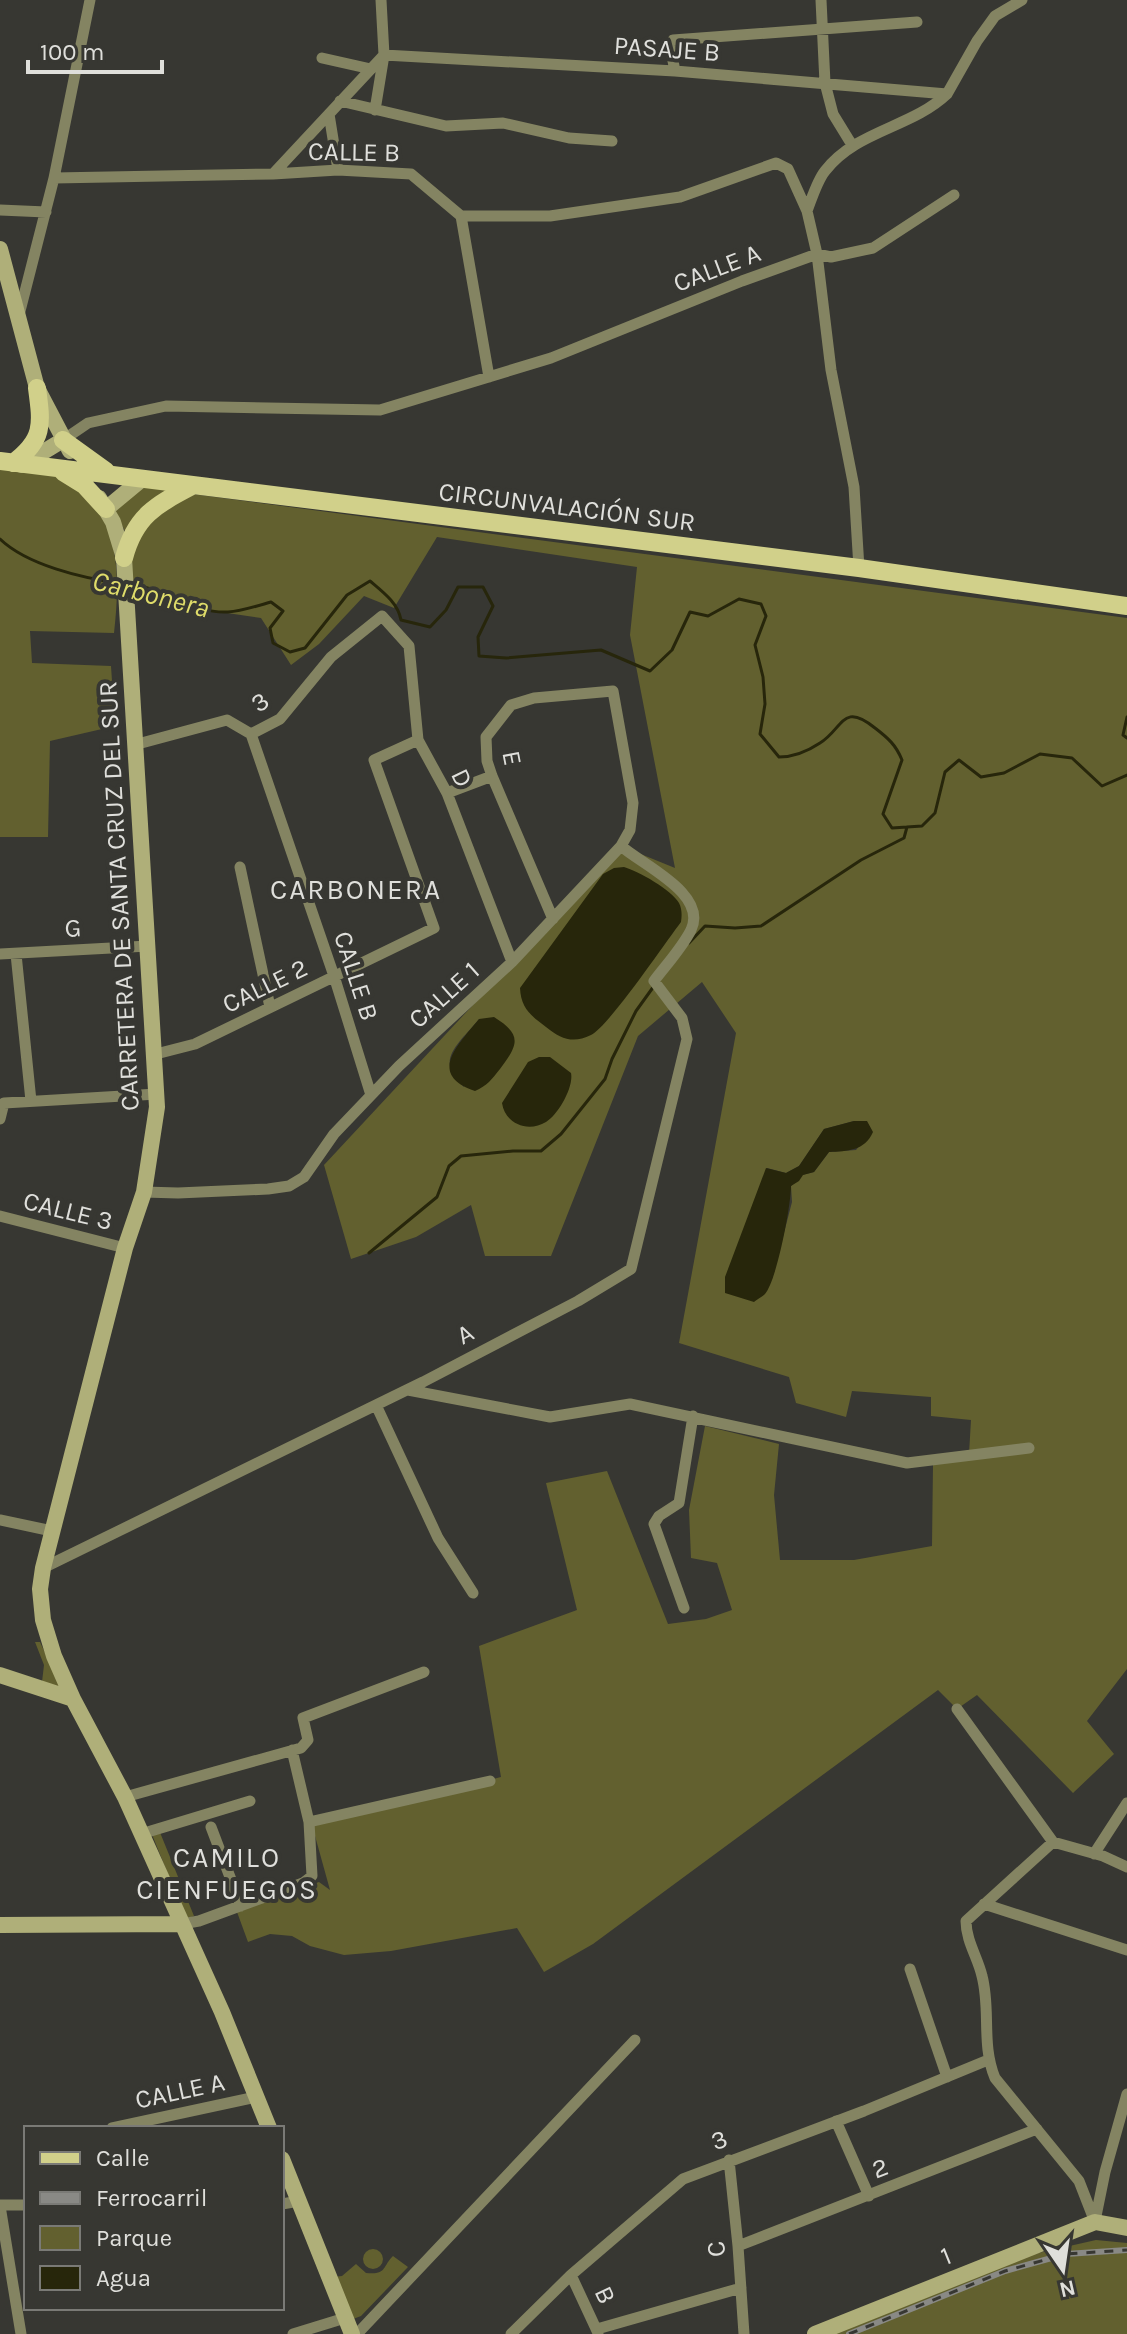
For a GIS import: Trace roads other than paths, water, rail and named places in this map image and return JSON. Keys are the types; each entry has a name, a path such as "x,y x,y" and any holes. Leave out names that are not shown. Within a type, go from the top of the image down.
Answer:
{"main road":[{"name":"CARRETERA DE SANTA CRUZ DEL SUR","path":"0,249 5,297 18,321 37,388 63,440 106,509 125,575 156,1054 157,1094 144,1192 125,1248 43,1568 40,1589 43,1620 54,1656 73,1699 125,1797 268,2126"},
{"path":"12,463 32,449 38,435 41,418 37,388"},
{"path":"12,463 63,440 112,475"},
{"name":"CIRCUNVALACIÓN SUR","path":"12,463 859,568 1127,606"},
{"path":"57,469 84,485 106,509 142,479"},
{"path":"125,575 129,538 147,513 192,486"},
{"path":"0,1675 73,1699"},
{"path":"0,1925 182,1924"},
{"path":"284,2170 290,2202 354,2334"},
{"path":"1095,2222 1127,2228"},
{"name":"1","path":"815,2334 1095,2222"}],"street":[{"path":"18,321 54,178 90,0"},
{"path":"375,110 384,55 381,0"},
{"path":"821,0 825,83 833,114 852,145"},
{"path":"807,211 824,172 852,145 921,114 947,94 995,16 1022,0"},
{"path":"675,71 670,46 673,40 917,22"},
{"path":"273,174 384,55"},
{"name":"PASAJE B","path":"384,55 675,71 947,94"},
{"path":"322,58 371,69"},
{"path":"340,101 446,126 503,123 569,138 612,141"},
{"path":"329,114 338,170"},
{"path":"489,377 461,216 550,216 624,207 680,197 776,163 788,169 807,211 817,254 831,370 854,487 859,568"},
{"name":"CALLE B","path":"54,178 338,170 411,174 461,216"},
{"name":"CALLE A","path":"63,440 88,423 166,406 380,410 551,358 817,254 831,257 873,248 954,195"},
{"path":"0,210 46,212"},
{"name":"3","path":"134,745 227,720 251,734 280,719 331,657 382,616"},
{"name":"D","path":"382,616 409,646 418,740 447,793 512,962"},
{"name":"E","path":"553,919 492,776 487,761 486,737 511,705 534,698 613,691"},
{"name":"CALLE 1","path":"144,1192 222,1192 289,1186 304,1177 334,1134 371,1095 512,962 553,919 621,846 630,830 633,803 613,691"},
{"name":"CALLE B","path":"251,734 334,976 371,1095"},
{"name":"CALLE 2","path":"156,1054 195,1044 434,928 374,760 418,740"},
{"path":"447,793 492,776"},
{"name":"A","path":"43,1568 407,1390 578,1301 631,1269 687,1039 682,1018 654,981 695,920 694,910 679,888 621,846"},
{"path":"240,867 270,1007"},
{"name":"G","path":"0,954 148,946"},
{"path":"16,954 31,1101"},
{"path":"0,1119 4,1103 157,1094"},
{"name":"CALLE 3","path":"0,1216 125,1248"},
{"path":"407,1390 550,1417 630,1404 907,1463 1029,1448"},
{"path":"376,1405 438,1538 473,1593"},
{"path":"684,1608 654,1524 659,1516 679,1503 693,1416"},
{"path":"0,1520 52,1531"},
{"path":"125,1797 307,1745 303,1718 424,1672"},
{"path":"957,1709 1053,1842 1127,1867"},
{"path":"182,1924 241,1906 303,1883 312,1876 309,1822 292,1750"},
{"path":"309,1822 490,1781"},
{"path":"141,1834 250,1801"},
{"path":"1094,1854 1127,1803"},
{"path":"211,1827 241,1906"},
{"path":"1053,1842 966,1921 966,1931 983,1978 988,2060 995,2078 1079,2181 1095,2222"},
{"path":"984,1904 1127,1950"},
{"path":"910,1969 947,2077"},
{"path":"354,2334 635,2040"},
{"name":"3","path":"511,2334 571,2275 683,2179 988,2060"},
{"path":"1095,2222 1105,2172 1127,2094"},
{"name":"CALLE A","path":"121,2126 256,2097"},
{"path":"836,2121 869,2196"},
{"name":"2","path":"738,2246 1037,2129"},
{"name":"C","path":"729,2160 744,2334"},
{"path":"21,2334 0,2206 24,2205"},
{"name":"B","path":"571,2275 598,2331"},
{"path":"598,2331 741,2288"},
{"path":"0,2296 13,2295"},
{"path":"293,2334 345,2318"}],"water":[{"path":"624,867 638,872 669,892 681,908 681,922 623,1001 599,1028 591,1035 578,1039 562,1037 527,1010 520,988 603,874"},
{"path":"494,1017 510,1029 514,1047 492,1079 475,1091 452,1076 449,1067 451,1058 479,1019"},
{"path":"539,1057 550,1057 571,1073 570,1086 551,1118 539,1125 525,1126 512,1121 502,1103 528,1062"},
{"path":"867,1121 873,1132 870,1138 855,1149 829,1152 814,1172 803,1175 791,1186 778,1259 765,1294 754,1302 725,1293 725,1277 766,1168 786,1173 799,1166 824,1129"}],"waterway":[{"name":"Carbonera","path":"0,539 40,563 72,574 119,583"},
{"name":"Carbonera","path":"130,584 215,612 239,611 271,602 283,611 270,628 273,643 290,652 305,648 347,595 370,581 393,603 401,620 430,627 446,610 458,587 483,587 493,606 478,637 479,656 506,658 601,650 650,671 672,650 690,612 708,616 739,599 761,604 766,616 755,645 763,677 765,704 760,734 779,757 784,757 815,746 849,717 864,720 891,742 902,760 883,814 892,828 922,826 935,813 945,772 959,760 981,777 1004,773 1040,754 1072,758 1102,786 1127,775"},
{"name":"Carbonera","path":"1127,717 1123,735 1127,738"},
{"path":"689,943 705,926 761,926 861,860 904,838 907,827"},
{"path":"369,1253 437,1197 449,1166 461,1156 541,1151 561,1134 605,1079 636,1011 654,986"}],"railway":[{"path":"849,2334 1005,2271 1066,2254 1127,2250"}],"district":[{"name":"CARBONERA","path":"356,889"},
{"name":"CAMILO CIENFUEGOS","path":"227,1873"}]}
